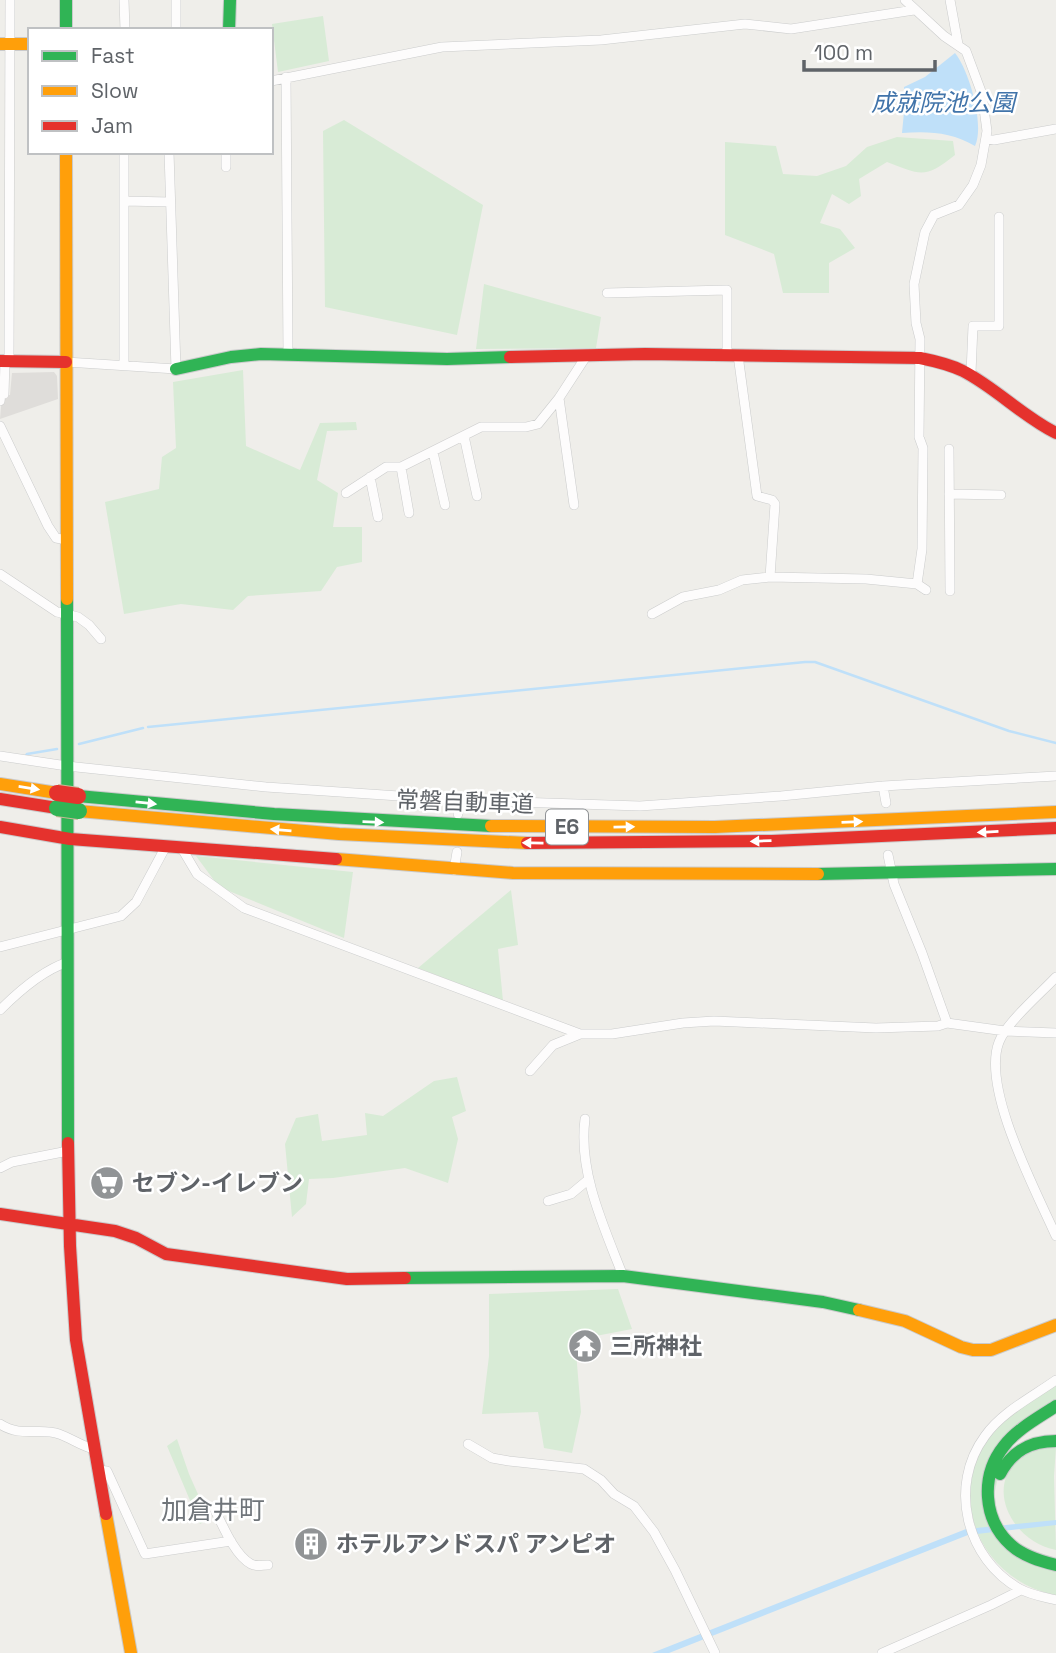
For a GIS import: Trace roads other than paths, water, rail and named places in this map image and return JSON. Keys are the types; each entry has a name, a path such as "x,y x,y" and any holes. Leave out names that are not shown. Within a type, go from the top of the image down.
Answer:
{"main road":[{"path":"66,0 66,28"},
{"path":"229,28 230,0"},
{"path":"5,45 28,44"},
{"path":"66,154 67,766 70,839 68,1225 74,1328 131,1653"},
{"path":"176,369 231,357 288,354 447,359 587,355 920,358 952,365 971,373 1027,417 1056,433"},
{"path":"5,361 66,362"},
{"name":"常磐自動車道","path":"0,784 57,800"},
{"name":"常磐自動車道","path":"0,799 57,800 356,836 588,844 897,837 1056,828"},
{"name":"常磐自動車道","path":"78,803 356,821 589,828 870,821 1056,812"},
{"path":"0,827 70,839 454,870 648,874 891,874 1056,869"},
{"path":"0,1214 115,1231 136,1238 166,1254 347,1279 623,1276 823,1302 905,1321 973,1350 991,1350 1056,1325"},
{"path":"1056,1406 1025,1427 1005,1446 990,1472 987,1491 990,1512 1011,1546 1030,1557 1056,1565"},
{"path":"1056,1440 1032,1443 1013,1454 1001,1473 998,1489 1002,1515 1012,1531 1031,1547 1056,1555"}],"street":[{"path":"0,401 1,394 4,394 5,361 4,110 5,45 10,0"},
{"path":"124,0 125,28"},
{"path":"176,0 176,28"},
{"path":"905,0 944,36 966,51 982,94 986,139 973,185 960,205 934,215 925,232 914,284 920,358 919,437 923,448 923,511 917,584"},
{"path":"950,0 958,44"},
{"path":"273,80 442,47 601,40 745,24 791,29 914,10"},
{"path":"286,77 288,354"},
{"path":"986,139 994,140 1056,129"},
{"path":"124,154 124,365"},
{"path":"66,362 176,369 169,154"},
{"path":"226,154 226,167"},
{"path":"124,201 170,202"},
{"path":"971,373 973,326 999,326 999,217"},
{"path":"607,293 727,290 733,355 757,495 772,500 775,504 770,577"},
{"path":"346,493 386,467 401,467 481,427 526,427 538,424 587,355"},
{"path":"559,398 574,505"},
{"path":"0,426 48,526 57,538 67,540"},
{"path":"464,436 477,496"},
{"path":"949,449 950,592"},
{"path":"433,452 445,505"},
{"path":"401,467 409,513"},
{"path":"370,477 378,517"},
{"path":"949,494 1001,495"},
{"path":"0,574 57,612 67,613 89,625 100,639"},
{"path":"652,614 683,597 719,590 742,580 770,577 845,577 917,584 926,590"},
{"path":"0,756 67,766 266,787 458,800 640,806 883,786 1056,776"},
{"path":"883,786 886,803"},
{"path":"458,800 458,814"},
{"path":"0,947 121,916 136,902 174,847 197,874 244,908 580,1034 612,1034 714,1021 876,1028 937,1026 947,1023 1005,1031 1056,1033"},
{"path":"454,870 457,852"},
{"path":"888,855 891,874 947,1023"},
{"path":"0,1010 56,966 68,962"},
{"path":"1056,977 1005,1031 999,1040 994,1066 1012,1134 1056,1236"},
{"path":"530,1071 553,1045 580,1034"},
{"path":"585,1119 583,1148 589,1179 623,1276"},
{"path":"0,1168 12,1162 68,1151"},
{"path":"548,1201 571,1194 589,1179"},
{"path":"1056,1380 998,1421 979,1445 969,1466 965,1507 973,1537 993,1566 1020,1590 1056,1600"},
{"path":"0,1424 30,1433 55,1433 81,1446 94,1449"},
{"path":"468,1444 492,1458 584,1469 601,1480 614,1494 634,1506 664,1551 715,1653"},
{"path":"98,1470 107,1471 145,1554 231,1541"},
{"path":"214,1508 231,1541 248,1563 256,1566 268,1565"},
{"path":"882,1653 1020,1590"}],"water":[{"name":"成就院池公園","path":"955,53 974,98 978,125 975,146 940,134 902,133 904,112 900,93 904,92 904,87 925,77"},
{"path":"1056,1520 1056,1525 968,1535 669,1653 652,1653 966,1529"}],"waterway":[{"path":"148,727 815,662 1009,731 1056,743"},
{"path":"79,744 143,728"},
{"path":"25,757 27,754 57,749"}],"place":[{"name":"セブン-イレブン","path":"107,1183"},
{"name":"三所神社","path":"585,1346"},
{"name":"ホテルアンドスパ アンピオ","path":"311,1544"}],"district":[{"name":"加倉井町","path":"213,1510"}]}
